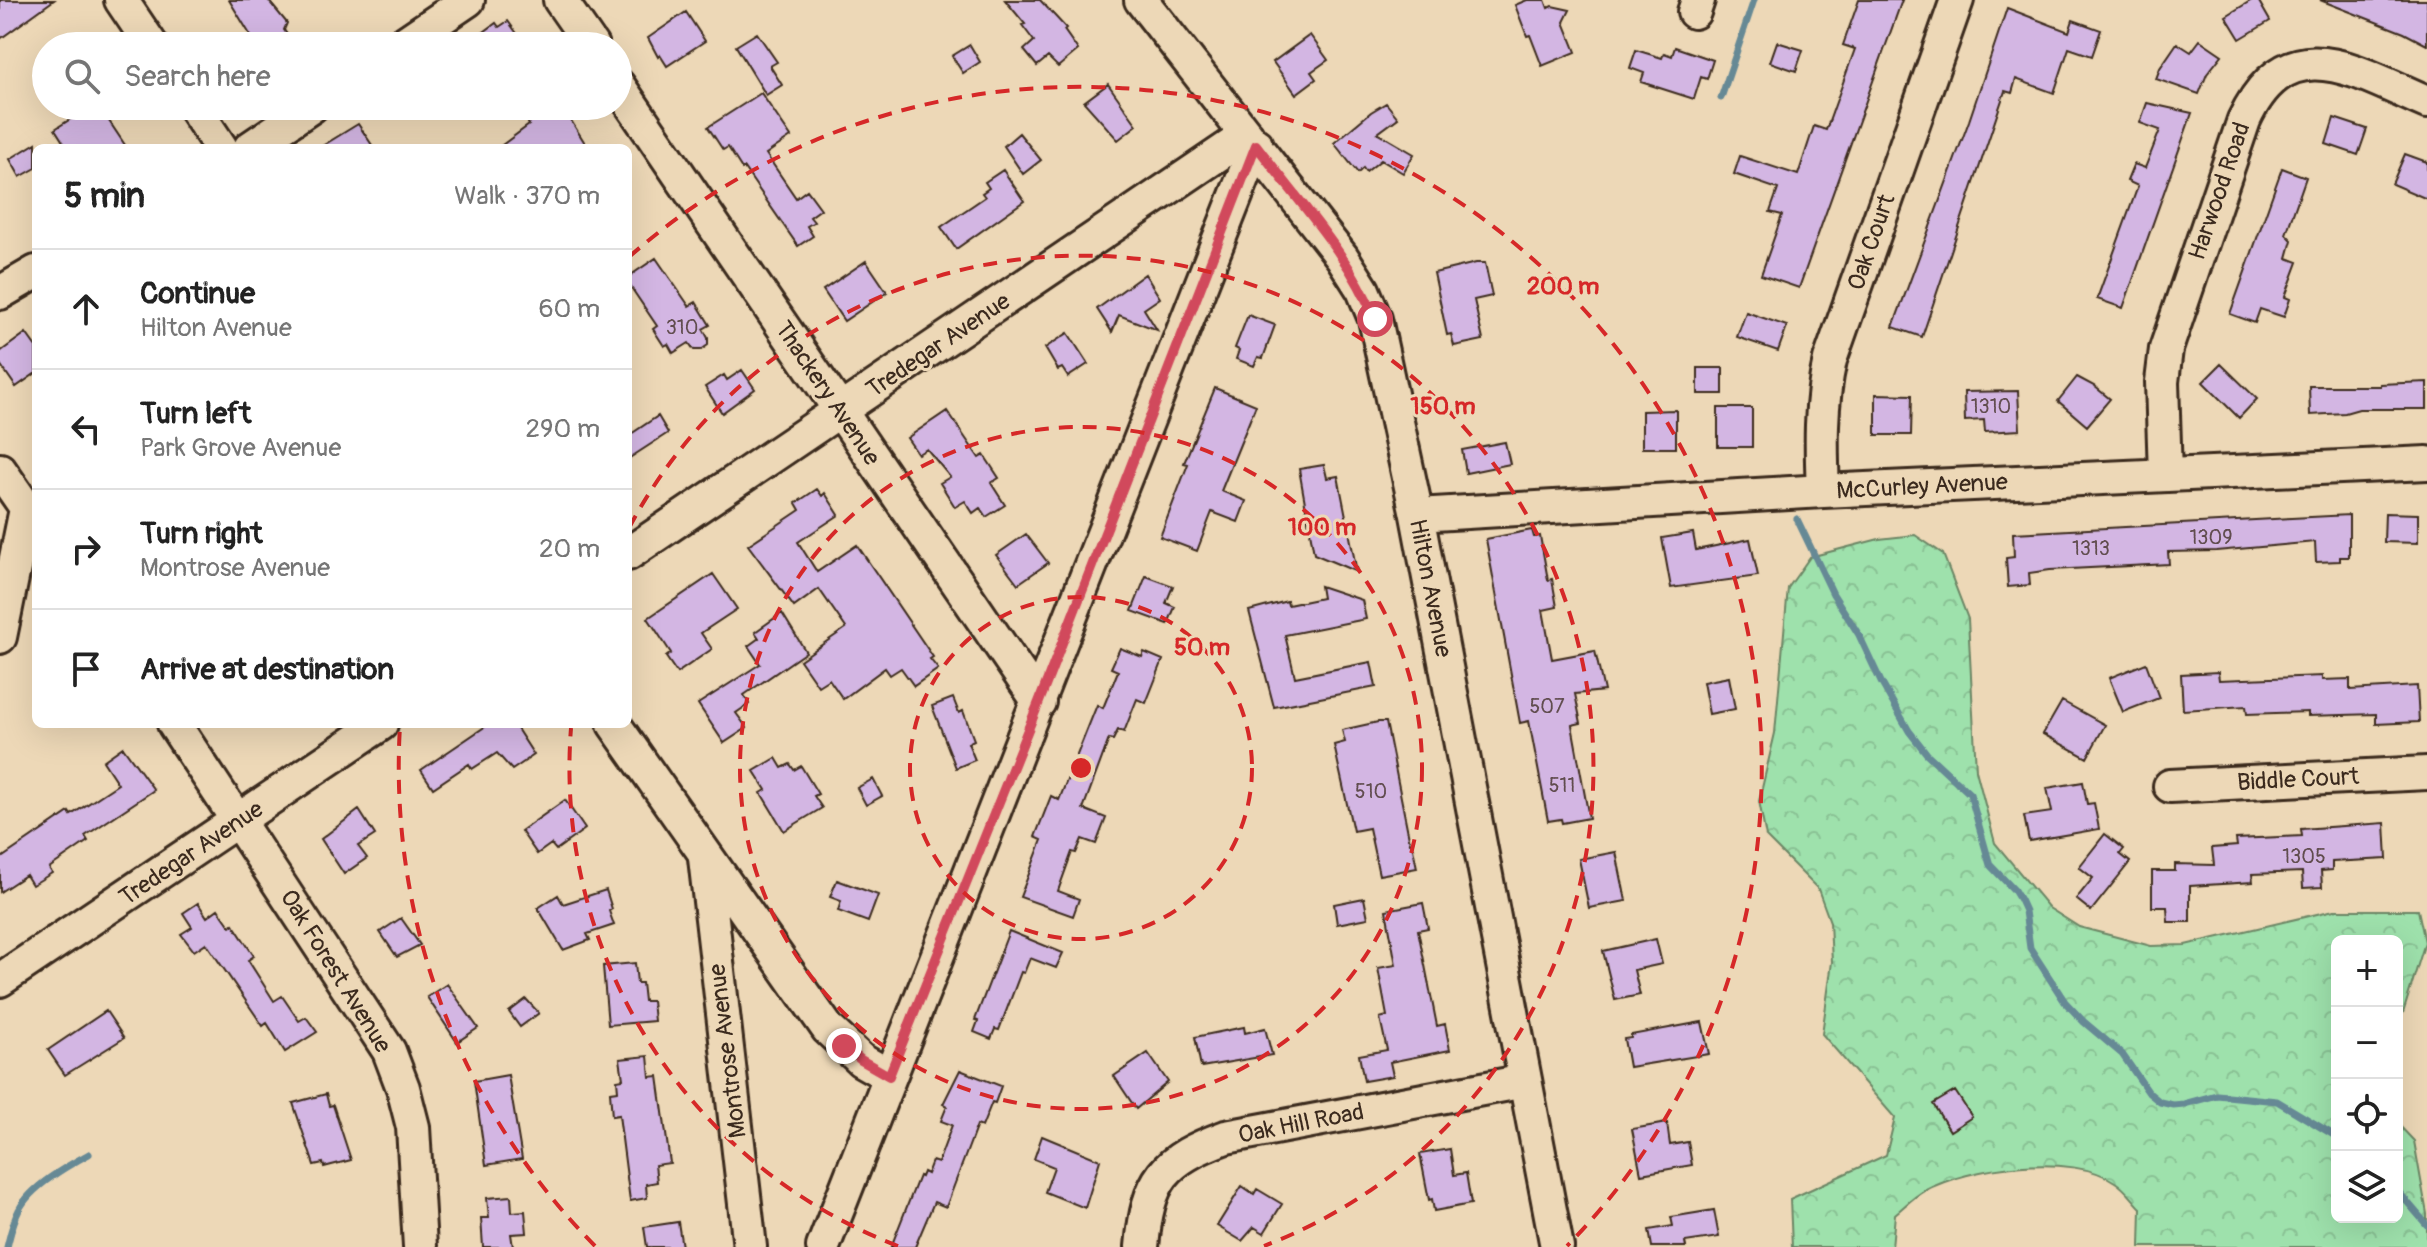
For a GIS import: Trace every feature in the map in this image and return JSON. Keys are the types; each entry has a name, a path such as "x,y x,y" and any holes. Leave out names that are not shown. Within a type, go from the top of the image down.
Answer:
{"street":[{"path":"121,0 143,32"},
{"path":"421,32 468,0"},
{"path":"560,0 582,32"},
{"name":"Hilton Avenue","path":"1141,0 1342,257 1363,290 1375,319 1417,515 1557,1247"},
{"name":"Oak Court","path":"1823,491 1820,426 1822,393 1830,360 1957,0"},
{"name":"Harwood Road","path":"2165,475 2162,382 2166,349 2238,135 2255,95 2269,80 2288,69 2309,63 2331,64 2427,102"},
{"name":"Thackery Avenue","path":"632,105 1039,702"},
{"path":"202,120 218,144"},
{"path":"256,144 291,120"},
{"path":"823,1247 1039,702 1252,140"},
{"name":"Tredegar Avenue","path":"632,551 840,410 1252,140"},
{"path":"0,293 32,274"},
{"name":"McCurley Avenue","path":"1417,515 1823,491 2427,463"},
{"path":"0,470 31,516 0,637"},
{"name":"Oak Forest Avenue","path":"177,728 389,1051 413,1127 420,1247"},
{"name":"Tredegar Avenue","path":"0,980 375,728"},
{"name":"Montrose Avenue","path":"617,728 828,1029 861,1060 889,1076"},
{"name":"Biddle Court","path":"2170,786 2427,773"},
{"name":"Montrose Avenue","path":"705,855 750,1247"},
{"name":"Oak Hill Road","path":"1142,1247 1149,1199 1161,1176 1176,1159 1198,1148 1226,1137 1525,1081"}],"green space":[{"path":"1915,535 1943,554 1968,619 1976,770 1995,843 2049,908 2079,927 2151,946 2185,945 2334,910 2418,910 2425,942 2403,1013 2403,935 2331,935 2331,1223 2403,1223 2403,1129 2414,1141 2427,1214 2427,1247 2140,1247 2141,1208 2122,1187 2096,1173 2047,1165 1966,1175 1924,1191 1895,1214 1892,1247 1792,1247 1790,1199 1886,1155 1895,1118 1822,1034 1832,962 1830,922 1818,889 1766,837 1759,801 1775,733 1788,588 1810,557 1879,539"}],"building":[{"path":"0,0 54,0 0,39"},
{"path":"229,0 268,0 287,23 285,32 248,32"},
{"path":"1005,0 1040,0 1066,28 1064,30 1078,50 1058,67 1048,57 1037,66 1024,50 1034,41 1022,25 1025,24"},
{"path":"1527,0 1545,0 1548,8 1570,10 1564,22 1576,52 1542,66 1515,5"},
{"path":"1859,0 1902,0 1799,288 1761,275 1782,215 1770,212 1778,189 1734,174 1740,156 1798,175 1814,126 1826,130 1855,49 1843,45"},
{"path":"2252,0 2258,0 2270,21 2240,39 2226,16"},
{"path":"2320,0 2427,0 2427,45 2404,33"},
{"path":"2007,8 2069,32 2073,20 2101,30 2092,56 2069,48 2054,93 2016,79 2012,93 2005,91 1922,337 1893,327"},
{"path":"686,12 705,41 667,66 648,38"},
{"path":"508,21 516,32 484,32 496,23 499,27"},
{"path":"757,33 777,62 770,66 782,85 766,95 736,46"},
{"path":"1310,35 1328,60 1311,72 1316,79 1296,94 1273,62"},
{"path":"2200,40 2222,55 2207,74 2199,94 2156,79 2177,43 2191,52"},
{"path":"1777,42 1803,50 1796,71 1770,62"},
{"path":"970,45 980,62 963,73 952,56"},
{"path":"1675,47 1713,60 1707,79 1701,77 1694,99 1641,82 1644,73 1630,68 1636,50 1662,58 1664,53 1672,56"},
{"path":"1108,84 1137,125 1118,140 1084,102"},
{"path":"761,93 791,137 766,154 796,198 807,190 821,209 810,217 814,222 807,226 813,236 798,246 744,168 728,147 723,150 708,127"},
{"path":"1386,103 1398,118 1378,133 1414,154 1403,173 1381,160 1366,172 1363,168 1358,173 1334,143"},
{"path":"2147,103 2192,113 2123,308 2097,299 2138,186 2127,181 2134,164 2145,168 2160,130 2140,123"},
{"path":"2334,118 2367,129 2358,155 2326,144"},
{"path":"69,120 108,120 124,144 64,144 55,129"},
{"path":"533,120 571,120 586,144 503,144"},
{"path":"358,124 371,144 326,144"},
{"path":"1019,133 1041,160 1023,174 1004,146"},
{"path":"32,145 32,170 20,177 10,159"},
{"path":"2405,154 2427,162 2427,199 2392,184"},
{"path":"2282,168 2306,177 2286,234 2292,240 2287,258 2298,262 2285,297 2290,299 2284,317 2260,309 2255,323 2230,314"},
{"path":"1003,170 1024,201 956,249 941,227 985,197 982,193 989,188 985,182"},
{"path":"656,258 689,306 696,302 710,325 703,329 708,345 694,350 689,343 673,353 668,344 664,346 653,329 657,326 632,289 632,274"},
{"path":"866,261 887,292 844,321 823,290"},
{"path":"1485,263 1492,296 1474,300 1483,340 1454,346 1451,334 1447,335 1434,273"},
{"path":"1145,274 1160,298 1144,309 1157,330 1119,315 1112,332 1097,309"},
{"path":"1746,312 1787,326 1778,351 1737,337"},
{"path":"1248,315 1275,325 1263,358 1258,357 1254,366 1236,359 1239,350 1235,348"},
{"path":"26,333 32,341 32,376 16,387 0,364 0,352"},
{"path":"1068,333 1088,364 1068,377 1062,368 1058,370 1045,348"},
{"path":"2221,364 2257,399 2239,418 2203,382"},
{"path":"1698,368 1723,368 1723,394 1698,394"},
{"path":"742,370 755,389 722,413 705,387 724,375 727,380"},
{"path":"2077,377 2110,399 2087,426 2058,401"},
{"path":"2427,382 2427,409 2359,409 2310,415 2309,386 2380,386"},
{"path":"1215,388 1256,405 1221,491 1246,501 1238,522 1212,512 1197,551 1160,537 1188,464 1184,463"},
{"path":"2018,391 2020,430 1985,432 1984,420 1965,421 1964,392"},
{"path":"1876,394 1912,395 1911,435 1876,435"},
{"path":"1718,408 1752,408 1752,447 1718,447"},
{"path":"1676,410 1676,448 1642,448 1642,411"},
{"path":"947,411 979,458 984,455 999,478 991,483 1005,505 986,517 980,508 973,513 965,501 955,507 940,483 950,477 927,449 918,454 907,438"},
{"path":"658,416 668,433 632,456 632,433"},
{"path":"1505,442 1510,464 1466,473 1462,450"},
{"path":"1324,465 1327,478 1338,476 1357,572 1314,554 1299,469"},
{"path":"817,489 822,496 825,493 839,515 798,542 817,572 857,545 938,669 914,686 901,668 890,675 885,668 843,699 829,679 818,686 800,660 846,628 819,589 794,607 748,545 800,510 796,503"},
{"path":"2385,513 2418,514 2418,543 2384,542"},
{"path":"2349,515 2349,557 2340,557 2340,561 2316,562 2315,542 2168,552 2169,564 2029,573 2030,585 2008,587 2006,558 2014,557 2013,533"},
{"path":"1532,530 1534,537 1540,536 1548,580 1552,579 1557,607 1543,610 1552,659 1595,651 1604,691 1575,694 1581,723 1572,725 1589,818 1562,823 1561,819 1548,821 1529,721 1520,723 1486,539"},
{"path":"1693,533 1696,550 1750,539 1758,576 1671,588 1662,538"},
{"path":"1026,534 1048,563 1018,584 996,555"},
{"path":"713,574 737,609 701,633 712,649 677,673 666,657 671,653 648,618"},
{"path":"1146,576 1173,586 1166,603 1175,607 1168,624 1132,611"},
{"path":"1320,586 1362,600 1366,619 1285,635 1295,677 1371,662 1376,687 1274,707 1249,611 1287,601 1288,605 1322,598"},
{"path":"782,613 806,652 744,695 749,704 736,713 747,728 724,743 698,704 760,664 748,646 759,638 755,632"},
{"path":"1120,648 1142,657 1144,652 1163,660 1146,703 1137,699 1124,732 1118,730 1113,740 1109,739 1083,809 1106,818 1096,844 1082,839 1076,853 1072,852 1058,891 1079,899 1073,916 1020,897 1042,840 1035,837 1051,796 1059,800 1097,705 1103,708 1118,671 1111,668"},
{"path":"2146,663 2159,698 2123,712 2109,678"},
{"path":"2218,672 2219,680 2322,676 2322,680 2350,679 2350,690 2417,686 2419,722 2376,724 2376,714 2247,714 2246,706 2183,710 2181,674"},
{"path":"1729,677 1735,709 1709,714 1703,682"},
{"path":"953,698 959,713 963,711 974,740 968,743 975,760 956,768 932,706"},
{"path":"2062,701 2105,725 2087,758 2043,734"},
{"path":"1386,722 1417,868 1379,875 1369,828 1353,831 1334,745 1345,742 1342,730"},
{"path":"483,728 517,728 534,755 512,770 497,753 472,769 469,764 433,788 421,770"},
{"path":"123,747 154,790 85,836 88,841 49,868 52,873 32,885 26,875 0,892 0,859 69,812 71,815 118,784 103,761"},
{"path":"776,758 782,768 790,764 794,770 801,766 818,794 814,796 822,808 784,831 761,793 766,790 754,771"},
{"path":"873,779 882,796 866,805 857,788"},
{"path":"2083,782 2087,804 2094,803 2099,829 2029,841 2024,816 2052,812 2047,788"},
{"path":"565,800 585,829 556,850 551,844 537,854 521,831"},
{"path":"359,810 375,835 358,846 367,858 344,874 321,839"},
{"path":"2385,823 2387,859 2332,862 2332,870 2321,871 2322,887 2303,888 2302,872 2252,874 2253,882 2190,886 2190,922 2168,922 2167,907 2152,907 2152,871 2175,871 2175,864 2214,865 2212,848 2237,846 2236,839 2302,836 2301,829"},
{"path":"2105,834 2124,849 2120,854 2130,862 2091,911 2076,899 2093,878 2079,867"},
{"path":"1616,852 1626,901 1589,908 1579,859"},
{"path":"837,880 878,895 868,922 838,911 841,901 830,897"},
{"path":"606,890 614,925 587,934 590,940 563,950 538,908 558,895 563,904"},
{"path":"1364,898 1368,918 1337,924 1334,904"},
{"path":"198,903 207,917 218,909 230,926 233,924 254,956 248,960 274,1001 282,996 299,1021 306,1017 317,1032 285,1052 267,1023 263,1026 206,943 194,951 181,934 192,927 183,913"},
{"path":"1423,903 1428,928 1418,930 1437,1026 1445,1024 1450,1050 1390,1062 1393,1076 1364,1081 1359,1055 1387,1050 1380,1018 1387,1016 1378,968 1396,965 1386,910"},
{"path":"401,918 420,945 397,957 380,932"},
{"path":"1009,931 1063,953 1056,968 1030,958 1024,973 1021,972 999,1030 995,1029 991,1039 974,1032 978,1021 975,1020"},
{"path":"1656,939 1662,964 1634,970 1640,995 1615,1000 1603,951"},
{"path":"635,963 637,983 642,983 644,1001 652,1001 654,1021 608,1025 603,966"},
{"path":"447,984 478,1028 457,1042 427,997"},
{"path":"526,999 539,1013 520,1027 509,1012"},
{"path":"106,1011 124,1038 65,1075 48,1050"},
{"path":"1702,1022 1709,1054 1629,1067 1624,1039 1631,1038 1631,1035"},
{"path":"1244,1027 1245,1033 1265,1028 1272,1055 1201,1067 1195,1037"},
{"path":"1148,1053 1168,1082 1136,1109 1114,1076"},
{"path":"648,1056 650,1077 658,1076 670,1163 655,1165 657,1182 646,1184 647,1198 630,1201 619,1115 612,1116 610,1092 618,1091 617,1080 623,1079 620,1059"},
{"path":"960,1070 1001,1086 995,1103 992,1102 982,1127 977,1125 946,1207 934,1202 915,1247 891,1247 919,1176 923,1172 927,1174 932,1161 938,1163 952,1125 941,1121 947,1106 943,1104"},
{"path":"508,1075 522,1159 486,1165 474,1081"},
{"path":"1955,1091 1972,1117 1950,1131 1933,1104"},
{"path":"326,1094 329,1106 333,1105 351,1160 324,1167 323,1163 314,1165 293,1103"},
{"path":"1667,1123 1670,1145 1688,1142 1692,1165 1641,1174 1632,1129"},
{"path":"1042,1136 1100,1160 1085,1208 1045,1192 1054,1167 1034,1159"},
{"path":"1450,1149 1454,1175 1466,1173 1471,1204 1434,1211 1420,1154"},
{"path":"1242,1186 1254,1194 1257,1189 1282,1204 1264,1233 1254,1227 1242,1241 1217,1226"},
{"path":"511,1196 512,1212 525,1211 527,1233 511,1234 513,1247 483,1247 481,1218 489,1218 487,1198"},
{"path":"1714,1210 1719,1237 1685,1242 1686,1247 1652,1247 1649,1230 1673,1226 1671,1217"},
{"path":"678,1222 682,1247 647,1247 644,1227"}],"waterway":[{"path":"1721,98 1754,0"},
{"path":"1797,519 1833,594 1859,635 1909,731 1927,754 1970,794 1990,865 2020,900 2025,911 2030,948 2065,1002 2122,1054 2149,1093 2160,1102 2184,1104 2217,1095 2277,1101 2331,1133"},
{"path":"7,1247 17,1214 31,1193 89,1154"},
{"path":"2403,1197 2427,1225"}],"route":[{"path":"844,1046 889,1076 1256,145 1342,257 1363,290 1375,319"}]}
